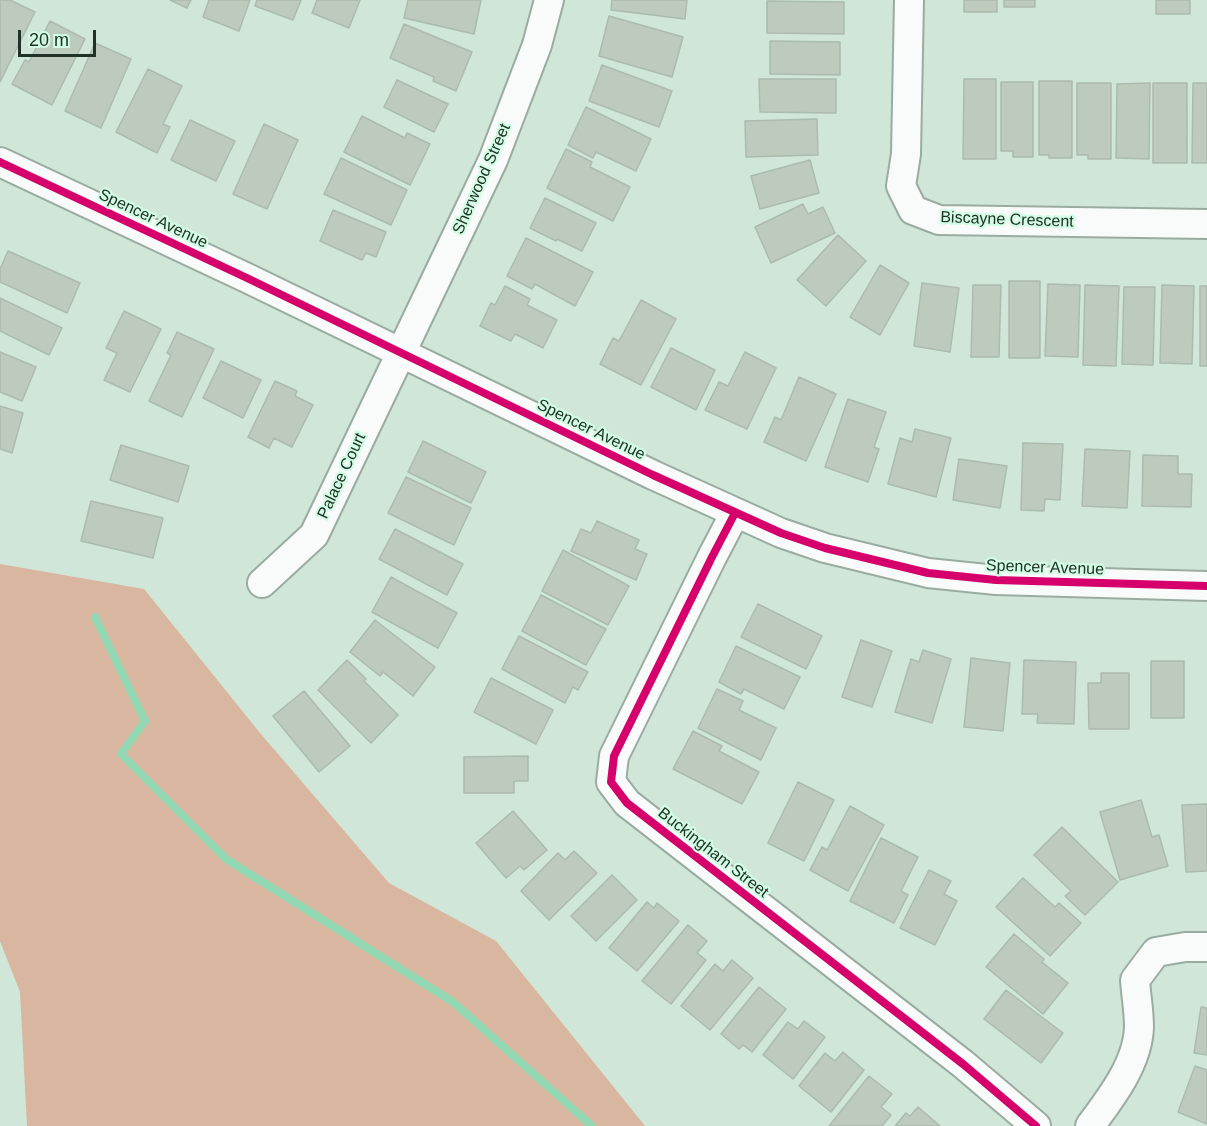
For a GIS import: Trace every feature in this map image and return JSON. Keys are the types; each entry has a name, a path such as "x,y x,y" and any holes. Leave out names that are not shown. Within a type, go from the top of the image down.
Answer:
{"street":[{"name":"Sherwood Street","path":"401,352 493,160 537,45 549,0"},
{"name":"Biscayne Crescent","path":"909,0 906,154 901,186 913,210 939,220 1207,224"},
{"name":"Spencer Avenue","path":"0,162 735,513 782,533 825,548 928,573 996,580 1207,586"},
{"name":"Palace Court","path":"262,583 314,535 401,352"},
{"name":"Buckingham Street","path":"735,513 614,756 611,782 627,802 963,1064 1036,1126"},
{"path":"1090,1126 1115,1093 1130,1062 1139,1028 1135,980 1156,952 1185,947 1207,947"}],"shaded area":[{"path":"0,564 144,589 260,733 389,883 496,941 645,1126 27,1126 20,992 0,941"}],"building":[{"path":"0,0 10,0 35,12 0,82"},
{"path":"170,0 191,0 187,8"},
{"path":"209,0 250,0 239,31 203,17"},
{"path":"257,0 301,0 293,20 255,6"},
{"path":"317,0 360,0 349,28 312,13"},
{"path":"408,0 481,0 474,34 404,18"},
{"path":"612,0 687,0 685,19 611,10"},
{"path":"964,0 997,0 997,12 964,12"},
{"path":"1004,0 1035,0 1035,7 1004,7"},
{"path":"1156,0 1190,0 1190,14 1156,14"},
{"path":"767,1 844,2 844,34 767,33"},
{"path":"609,16 683,37 672,77 599,56"},
{"path":"50,21 85,39 52,105 12,84 25,60 29,62"},
{"path":"404,24 472,52 456,91 433,81 434,77 390,58"},
{"path":"770,41 840,42 840,75 770,74"},
{"path":"95,43 131,59 101,128 65,111"},
{"path":"602,65 672,91 659,127 589,101"},
{"path":"148,69 182,86 163,124 170,127 157,153 116,132"},
{"path":"759,79 836,79 836,113 760,112"},
{"path":"964,79 996,79 996,159 963,159"},
{"path":"397,80 448,104 434,132 384,107"},
{"path":"1039,81 1072,81 1072,158 1049,158 1049,155 1039,155"},
{"path":"1001,82 1033,82 1033,157 1013,157 1013,151 1001,151"},
{"path":"1077,83 1111,83 1111,159 1088,159 1088,155 1077,155"},
{"path":"1150,83 1149,159 1116,158 1117,84"},
{"path":"1153,83 1187,83 1187,163 1153,163"},
{"path":"1193,83 1207,83 1207,163 1192,163"},
{"path":"586,107 651,139 636,171 596,152 593,158 568,145"},
{"path":"362,116 405,138 407,133 430,144 410,185 344,152"},
{"path":"817,119 818,155 746,157 745,121"},
{"path":"190,120 235,141 216,181 171,160"},
{"path":"264,124 298,140 267,209 233,194"},
{"path":"566,149 592,162 590,167 630,187 613,221 547,188"},
{"path":"341,158 407,190 391,225 324,194"},
{"path":"810,160 819,193 760,209 751,176"},
{"path":"545,198 596,223 582,251 530,228"},
{"path":"803,204 808,214 823,207 835,233 771,263 755,227"},
{"path":"333,210 386,232 376,257 366,253 362,260 320,241"},
{"path":"838,235 866,261 826,306 797,280"},
{"path":"526,238 593,272 575,306 535,284 532,289 507,276"},
{"path":"8,251 80,283 67,313 0,282 0,269"},
{"path":"880,265 909,283 880,335 850,317"},
{"path":"1009,281 1040,281 1040,358 1009,358"},
{"path":"922,283 959,288 950,352 914,346"},
{"path":"1048,284 1080,285 1078,357 1045,356"},
{"path":"973,285 1001,285 999,357 971,357"},
{"path":"1085,285 1119,286 1116,366 1083,365"},
{"path":"1162,285 1194,286 1192,364 1160,363"},
{"path":"505,286 530,299 527,305 557,320 543,348 515,334 511,341 480,326 491,303 495,305"},
{"path":"1200,286 1207,286 1207,366 1200,366"},
{"path":"1124,287 1155,287 1153,365 1122,364"},
{"path":"0,298 62,328 49,355 0,331"},
{"path":"641,300 676,319 641,385 600,364 613,338 619,341"},
{"path":"124,311 161,329 130,392 104,380 117,353 106,348"},
{"path":"177,332 214,349 182,417 149,401 171,355 167,353"},
{"path":"671,348 715,370 696,410 651,387"},
{"path":"0,352 36,367 22,401 0,392"},
{"path":"745,352 776,368 747,429 705,410 719,382 728,386"},
{"path":"221,361 261,380 243,418 203,398"},
{"path":"799,377 836,394 806,461 764,442 775,417 781,420"},
{"path":"275,381 297,391 295,396 313,405 292,447 274,438 269,448 248,437"},
{"path":"848,399 886,412 874,447 879,449 868,482 825,467"},
{"path":"0,406 23,413 12,453 0,449"},
{"path":"915,429 951,438 936,497 888,484 900,438 912,442"},
{"path":"423,441 486,472 471,503 408,472"},
{"path":"1023,443 1063,444 1060,500 1045,499 1044,511 1021,510"},
{"path":"121,445 189,466 178,502 110,480"},
{"path":"1085,449 1130,451 1127,508 1082,506"},
{"path":"1143,455 1178,456 1178,474 1192,474 1191,507 1142,506"},
{"path":"959,459 1007,466 1000,508 953,500"},
{"path":"406,477 471,508 454,545 388,513"},
{"path":"91,501 163,518 153,558 81,541"},
{"path":"597,521 639,540 635,549 647,554 636,580 571,551 581,529 591,533"},
{"path":"395,529 463,564 447,595 379,559"},
{"path":"563,550 629,586 608,625 542,591"},
{"path":"391,577 457,613 438,648 372,612"},
{"path":"541,595 606,629 586,665 522,631"},
{"path":"758,604 822,636 806,669 741,637"},
{"path":"375,620 435,667 413,696 383,672 380,676 350,652"},
{"path":"519,636 588,672 578,690 573,687 565,703 502,669"},
{"path":"861,640 892,651 872,707 842,697"},
{"path":"736,646 800,677 784,709 744,689 741,694 719,682"},
{"path":"923,650 951,659 932,723 895,712 911,659 919,662"},
{"path":"971,658 1010,663 1003,731 964,727"},
{"path":"347,660 366,679 364,681 398,715 371,743 318,690"},
{"path":"1024,660 1076,662 1074,724 1037,723 1038,714 1022,714"},
{"path":"1151,661 1184,661 1184,718 1151,718"},
{"path":"1101,673 1129,673 1129,729 1089,729 1088,683 1101,683"},
{"path":"491,678 553,710 536,744 474,712"},
{"path":"717,689 743,701 739,710 776,728 761,760 698,728"},
{"path":"304,691 350,746 319,772 273,716"},
{"path":"693,731 722,746 719,751 759,772 742,804 673,769"},
{"path":"528,756 528,781 514,781 514,793 464,793 464,757"},
{"path":"798,782 834,800 804,861 768,843"},
{"path":"1141,800 1152,837 1159,835 1168,866 1120,880 1100,812"},
{"path":"1207,804 1207,871 1186,872 1182,805"},
{"path":"850,806 884,825 848,891 810,870 822,847 827,850"},
{"path":"513,811 547,850 524,870 520,866 506,878 476,843"},
{"path":"1062,827 1118,882 1085,915 1065,896 1071,891 1034,855"},
{"path":"881,838 918,857 901,891 908,895 894,923 850,901"},
{"path":"574,851 597,873 549,920 521,891 558,853 565,860"},
{"path":"929,870 951,881 944,894 957,901 935,945 900,928"},
{"path":"612,875 637,900 596,941 571,916"},
{"path":"1023,878 1055,907 1059,903 1081,923 1050,956 996,907"},
{"path":"647,902 654,908 657,903 679,921 637,971 609,948"},
{"path":"688,925 707,941 697,953 706,960 671,1004 642,981"},
{"path":"1014,934 1044,959 1042,962 1068,983 1043,1014 986,967"},
{"path":"732,960 753,978 710,1030 681,1006 715,964 723,971"},
{"path":"759,987 786,1009 752,1052 743,1045 739,1049 721,1034"},
{"path":"1006,990 1063,1033 1041,1063 984,1019"},
{"path":"1201,1007 1207,1008 1207,1055 1194,1053"},
{"path":"804,1021 825,1037 793,1079 763,1055 788,1022 798,1029"},
{"path":"843,1052 864,1070 831,1112 799,1086 825,1053 835,1061"},
{"path":"1195,1066 1207,1070 1207,1124 1178,1112"},
{"path":"869,1076 892,1094 881,1107 891,1115 882,1126 829,1126"},
{"path":"918,1107 940,1126 895,1126 906,1113 910,1116"}],"waterway":[{"path":"95,617 145,721 121,754 226,859 453,1002 592,1126"}],"cycle path":[{"path":"0,162 247,278 653,475 781,533 825,548 928,573 996,580 1207,586"},
{"path":"735,513 614,756 611,782 627,803 963,1064 1036,1126"}]}
